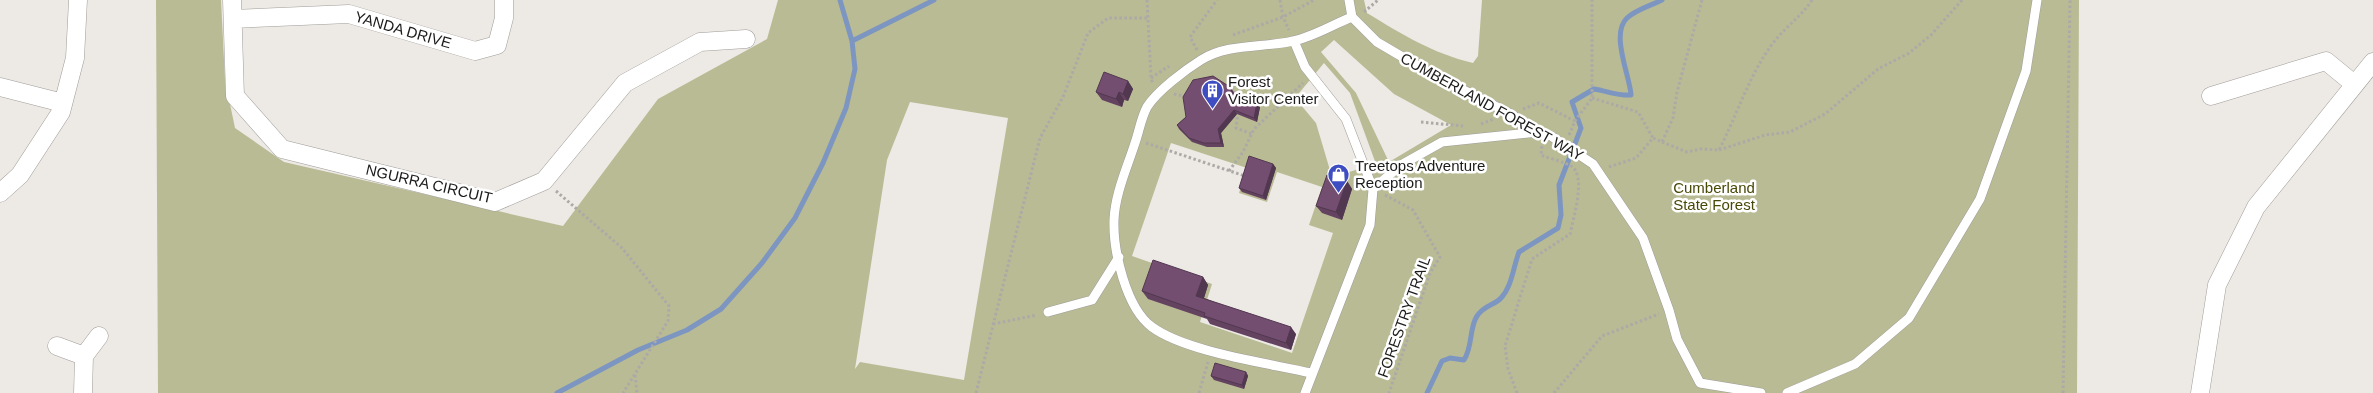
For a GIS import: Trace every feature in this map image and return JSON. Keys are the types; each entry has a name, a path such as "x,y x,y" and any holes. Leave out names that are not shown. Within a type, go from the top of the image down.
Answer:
{"street":[{"path":"0,192 20,175 60,112 75,58 78,0"},
{"name":"NGURRA CIRCUIT","path":"232,0 235,96 282,149 496,202 544,180 624,83 700,42 746,39"},
{"name":"YANDA DRIVE","path":"233,19 349,14 360,8 475,50 497,45 504,18 504,0"},
{"path":"2211,96 2326,61 2354,84"},
{"path":"2200,393 2217,285 2256,207 2373,62"},
{"path":"0,87 63,103"},
{"path":"83,393 84,356 99,336"},
{"path":"57,346 84,356"}],"lane":[{"path":"1311,373 1186,343 1153,327 1137,313 1128,295 1118,257 1114,220 1119,192 1146,108 1159,92 1202,60 1228,50 1294,41 1352,16 1349,0"},
{"path":"1787,393 1854,364 1910,318 1980,199 2026,71 2037,0"},
{"name":"CUMBERLAND FOREST WAY","path":"1352,16 1377,42 1428,72 1509,113 1538,132 1552,136 1595,167 1643,238 1669,310 1677,339 1704,393"},
{"path":"1294,41 1305,67 1346,119 1373,189 1370,225 1311,373 1305,393"},
{"path":"1373,189 1401,165 1442,142 1538,132"},
{"path":"1048,312 1092,300 1118,257"},
{"path":"1700,383 1761,393"}],"path":[{"path":"1147,0 1151,78 1159,92 1184,96 1189,90"},
{"path":"1202,60 1190,37 1217,0"},
{"path":"1280,0 1284,17 1294,41"},
{"path":"1352,16 1366,11 1378,0"},
{"path":"1572,128 1592,98 1592,0"},
{"path":"1662,142 1673,118 1677,92 1702,0"},
{"path":"1719,150 1753,77 1773,44 1798,19 1812,0"},
{"path":"1592,98 1638,112 1653,138 1687,152 1701,149 1719,150 1765,135 1790,132 1825,114 1878,69 1908,53 1931,35 1962,0"},
{"path":"2063,393 2070,0"},
{"path":"976,393 1040,138 1062,97 1088,33 1108,18 1148,18"},
{"path":"1229,171 1243,152 1254,129 1311,75"},
{"path":"1223,82 1234,90 1240,105 1236,128 1252,134"},
{"path":"1474,127 1538,103 1575,121"},
{"path":"1421,122 1465,126"},
{"path":"1516,393 1508,369 1505,346 1532,259 1570,234 1579,176 1572,166 1559,163 1541,155 1542,145 1552,136"},
{"path":"1595,167 1636,158 1653,138"},
{"path":"1136,140 1246,177"},
{"path":"1243,152 1250,157"},
{"path":"544,180 622,248 669,306 668,321 623,393"},
{"name":"FORESTRY TRAIL","path":"1373,189 1413,210 1440,257 1430,273 1388,393"},
{"path":"1554,393 1602,336 1669,310"},
{"path":"993,324 1048,312"},
{"path":"1199,393 1211,350"},
{"path":"634,375 637,393"}],"green space":[{"name":"Cumberland State Forest","path":"156,0 221,0 225,80 235,128 284,162 563,226 658,99 767,39 778,0 1364,0 1367,13 1393,29 1431,49 1473,63 1478,56 1482,0 2079,0 2077,393 158,393","holes":["1334,40 1394,94 1451,125 1389,162 1356,93 1321,52","1324,63 1350,93 1376,164 1332,177 1316,123 1295,98","910,102 1008,118 964,380 860,362 855,369 887,160","1236,115 1220,131 1188,119","1171,143 1247,168 1239,193 1267,202 1277,172 1322,187 1309,225 1333,233 1292,353 1200,322 1212,284 1132,256"]}],"building":[{"path":"1104,72 1128,81 1123,94 1119,92 1116,99 1096,92"},
{"name":"Forest Visitor Center","path":"1213,76 1230,87 1237,104 1257,103 1254,118 1234,110 1218,129 1221,143 1204,143 1189,138 1177,125 1186,117 1183,97 1193,80"},
{"path":"1249,156 1273,164 1263,196 1239,188"},
{"path":"1327,175 1347,181 1336,212 1316,206"},
{"path":"1153,260 1203,277 1196,296 1291,327 1286,343 1204,316 1205,313 1142,291"},
{"path":"1215,363 1246,372 1242,385 1211,376"}],"waterway":[{"path":"557,393 638,350 687,330 721,309 762,263 795,218 823,163 846,108 855,69 852,41 840,0"},
{"path":"852,41 934,0"},
{"path":"1427,393 1442,361 1450,358 1464,360 1469,349 1473,326 1477,316 1499,300 1505,293 1519,252 1558,228 1561,215 1559,185 1581,128 1572,102 1594,89 1631,95 1622,55 1620,34 1622,25 1635,12 1662,0"}],"place":[{"name":"Forest Visitor Center","path":"1212,110"},
{"name":"Treetops Adventure Reception","path":"1339,194"}]}
